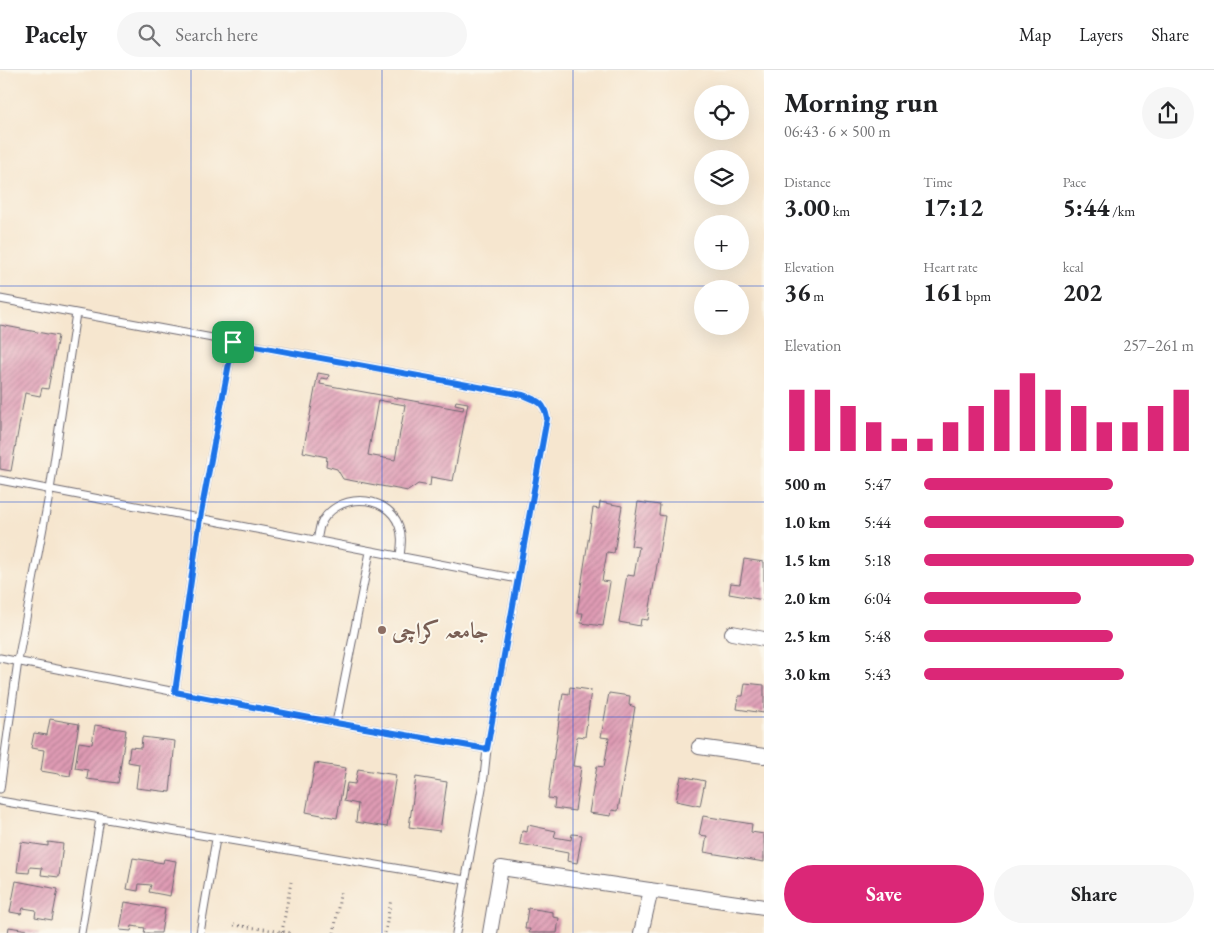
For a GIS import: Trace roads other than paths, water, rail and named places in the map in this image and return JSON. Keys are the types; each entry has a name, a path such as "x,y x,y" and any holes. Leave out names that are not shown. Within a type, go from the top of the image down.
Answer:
{"street":[{"path":"732,633 764,639"},
{"path":"699,747 764,756"},
{"path":"490,933 501,868 764,906"},
{"path":"641,933 650,890"}],"lane":[{"path":"0,299 523,395 538,400 545,407 547,418 456,933"},
{"path":"0,789 18,662 50,490 76,313"},
{"path":"175,692 200,518 233,342"},
{"path":"0,480 518,579"},
{"path":"317,541 320,525 330,512 344,503 360,499 376,503 389,512 399,525 402,541 400,557"},
{"path":"336,723 370,552"},
{"path":"0,658 336,723 487,749"},
{"path":"0,802 465,880"},
{"path":"81,933 100,819"},
{"path":"200,933 216,839"}],"place":[{"name":"جامعہ کراچی","path":"382,630"}]}
